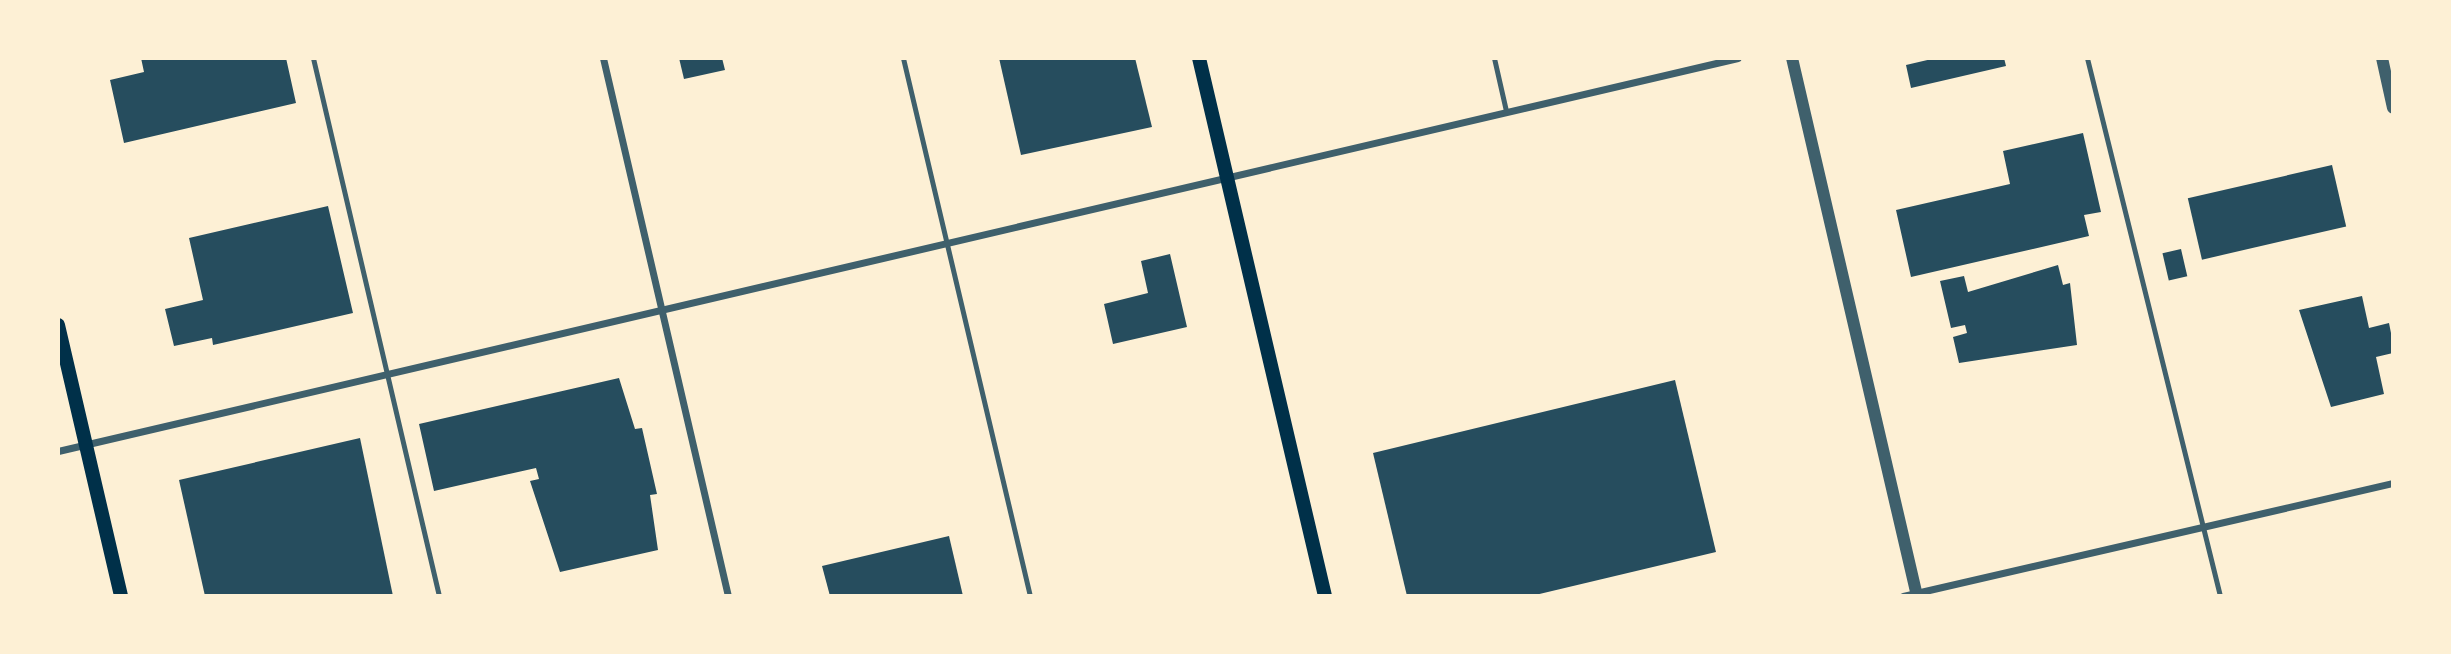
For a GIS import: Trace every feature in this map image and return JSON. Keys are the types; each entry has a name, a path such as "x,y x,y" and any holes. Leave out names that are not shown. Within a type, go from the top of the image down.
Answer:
{"main road":[{"path":"1199,58 1325,596"},
{"path":"58,325 121,596"}],"street":[{"path":"603,58 729,596"},
{"path":"58,451 1738,58"},
{"path":"1793,58 1917,595"},
{"path":"2382,58 2393,108"},
{"path":"1903,596 1917,595 2393,483"}],"lane":[{"path":"313,58 439,596"},
{"path":"903,58 1030,596"},
{"path":"1494,58 1506,111"},
{"path":"2087,58 2220,596"}],"building":[{"path":"141,58 286,58 296,103 124,143 110,80 144,72"},
{"path":"679,58 722,58 725,70 684,79"},
{"path":"999,58 1135,58 1152,127 1021,155"},
{"path":"1936,58 2004,58 2006,66 1911,88 1906,65"},
{"path":"2083,133 2101,212 2084,215 2089,236 1911,277 1896,210 2010,184 2003,151"},
{"path":"2332,165 2346,226 2202,260 2188,198"},
{"path":"328,206 353,313 213,345 212,338 174,346 165,309 203,300 189,238"},
{"path":"2181,249 2187,276 2169,281 2162,253"},
{"path":"1170,254 1187,327 1113,344 1104,304 1148,293 1141,261"},
{"path":"2058,265 2063,285 2070,283 2077,345 1959,363 1953,337 1967,333 1965,325 1951,328 1940,281 1964,276 1968,292"},
{"path":"2362,296 2369,328 2389,323 2393,353 2376,357 2384,394 2331,407 2299,310"},
{"path":"619,378 635,429 642,428 657,494 650,495 658,550 560,572 530,481 539,479 536,468 434,491 419,424"},
{"path":"1675,380 1716,552 1531,596 1407,596 1373,453"},
{"path":"360,438 393,596 205,596 179,480"},
{"path":"949,536 963,596 830,596 822,566"}]}
